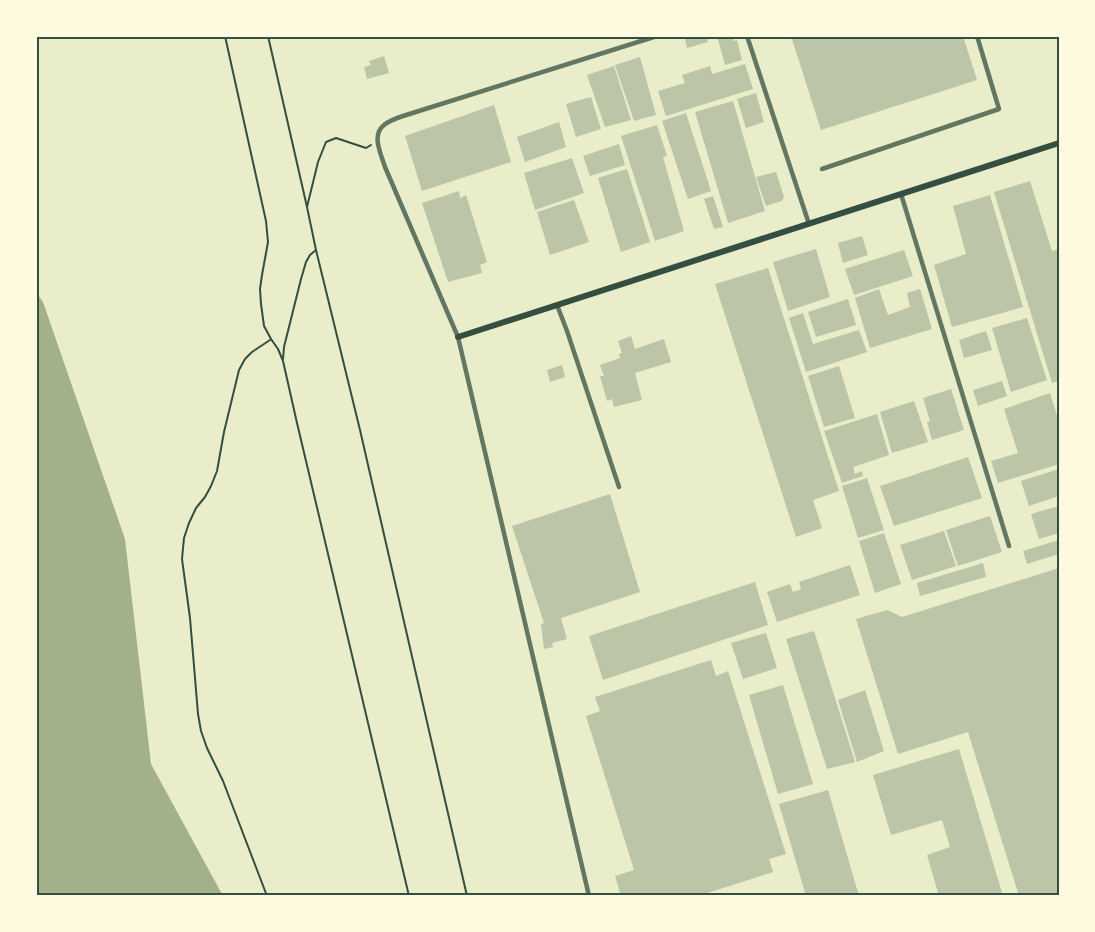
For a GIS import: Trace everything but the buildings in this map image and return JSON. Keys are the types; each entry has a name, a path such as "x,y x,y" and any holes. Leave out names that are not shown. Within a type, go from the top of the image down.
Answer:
{"main road":[{"path":"458,337 1059,143"}],"street":[{"path":"589,896 458,337 385,167 377,141 380,130 385,124 403,116 657,36"},
{"path":"747,36 809,224"},
{"path":"822,169 999,109 978,36"},
{"path":"901,194 1009,546"},
{"path":"557,305 619,488"}],"path":[{"path":"225,36 266,221 268,242 260,289 264,326 283,361 296,423 410,896"},
{"path":"268,36 467,896"},
{"path":"307,207 318,162 326,142 336,138 366,148 377,141"},
{"path":"283,361 284,347 300,279 306,262 316,250"},
{"path":"267,896 223,781 201,731 182,559 184,538 189,523 196,508 211,486 217,470 239,370 245,359 252,352 271,340"}],"shaded area":[{"path":"36,292 43,302 125,539 151,764 223,896 36,896"}]}
